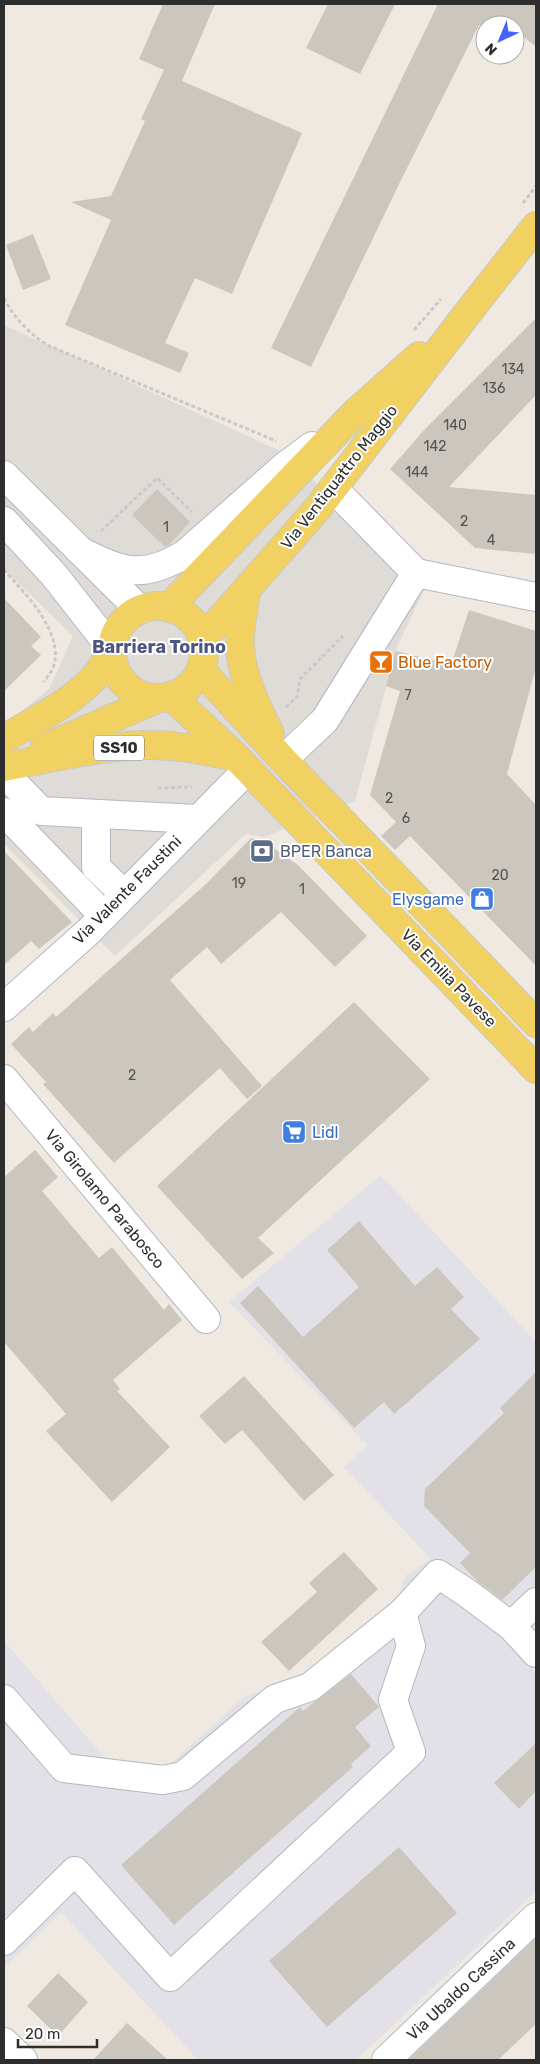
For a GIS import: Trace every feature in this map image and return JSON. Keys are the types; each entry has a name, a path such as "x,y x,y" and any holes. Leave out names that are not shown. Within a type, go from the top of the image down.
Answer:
{"main road":[{"name":"Via Ventiquattro Maggio","path":"202,640 246,592 333,488 470,310 528,217"},
{"name":"Via Ventiquattro Maggio","path":"168,608 355,413 470,310"},
{"path":"246,592 240,646 246,678 258,710 283,760"},
{"path":"4,738 68,699 84,686 100,670 112,649 115,636 121,625 140,610 154,606 168,608 180,612 190,619 197,628 202,640 204,655 201,670"},
{"path":"112,649 117,673 125,684 134,692 146,696 165,697"},
{"name":"Via Emilia Pavese","path":"201,670 283,760 536,1023"},
{"name":"SS10","path":"4,766 183,690 194,682 201,670"},
{"name":"Via Emilia Pavese","path":"165,697 242,764 536,1069"},
{"name":"SS10","path":"4,766 65,754 145,745 196,749 242,764"}],"street":[{"path":"80,550 109,565 130,570 144,572 170,564 185,554 284,467 355,413"},
{"path":"4,475 140,610"},
{"path":"333,488 416,573 536,597"},
{"path":"4,521 66,588 112,649"},
{"path":"283,760 325,720 416,573"},
{"name":"Via Valente Faustini","path":"4,1007 104,916 197,819 242,764"},
{"path":"4,773 41,812 197,819"},
{"path":"4,812 104,916"},
{"path":"96,814 96,867 124,894"},
{"name":"Via Girolamo Parabosco","path":"4,1079 206,1319"},
{"path":"4,1699 64,1768 163,1780 183,1776 275,1699 310,1688 402,1613 438,1574 512,1626 536,1653"},
{"path":"512,1626 536,1602"},
{"path":"4,1941 75,1871 170,1977 411,1752 393,1700 410,1646 402,1613"},
{"name":"Via Ubaldo Cassina","path":"386,2060 536,1918"},
{"path":"4,2042 23,2060"}],"path":[{"path":"528,217 536,186"},
{"path":"409,335 446,295"},
{"path":"4,298 11,312 28,332 47,345 279,442"},
{"path":"101,531 157,478 195,515"},
{"path":"4,570 30,598 52,634 55,652 53,669 40,687"},
{"path":"281,712 296,696 300,679 349,630"}],"shaded area":[{"path":"4,325 287,454 424,590 397,647 355,801 264,837 246,834 115,956 4,844 4,725 49,689 73,636 4,569"},
{"path":"381,1175 536,1342 536,1585 495,1626 536,1673 536,1891 356,2060 198,2060 61,1912 4,1968 4,1641 112,1766 162,1772 246,1695 299,1683 398,1597 406,1575 431,1559 344,1467 367,1445 229,1302"}],"building":[{"path":"163,4 215,4 182,81 302,133 232,294 195,278 165,343 189,353 180,373 65,325 111,220 71,202 111,196 145,121 141,119 164,70 139,59"},
{"path":"328,4 395,4 360,74 306,48"},
{"path":"438,4 536,4 536,47 525,38 525,15 475,15 475,33 401,180 311,367 271,348"},
{"path":"33,234 51,279 23,290 6,245"},
{"path":"536,318 536,395 449,487 536,495 536,554 475,548 390,469 426,428"},
{"path":"157,489 190,522 165,547 132,515"},
{"path":"4,598 41,637 31,646 41,655 4,691"},
{"path":"469,610 536,631 536,667 507,774 536,805 536,966 410,836 395,850 381,836 396,822 370,795 400,691 386,686 396,651 451,665"},
{"path":"251,838 268,844 298,865 367,936 335,967 281,912 221,964 207,947 170,980 262,1086 247,1099 220,1068 114,1163 43,1084 46,1082 11,1044 29,1027 33,1032 53,1013 56,1017 206,884"},
{"path":"4,851 72,922 39,949 31,941 4,965"},
{"name":"Lidl","path":"354,1002 430,1079 258,1238 274,1253 242,1279 157,1186"},
{"path":"35,1150 58,1177 42,1191 99,1258 112,1247 164,1310 169,1304 182,1320 113,1380 120,1389 117,1391 170,1447 112,1502 46,1431 66,1414 4,1342 4,1177"},
{"path":"359,1221 415,1286 437,1267 464,1297 451,1309 480,1339 394,1414 384,1402 354,1428 240,1303 258,1286 303,1337 359,1287 327,1250"},
{"path":"536,1372 536,1567 502,1600 477,1581 460,1563 470,1553 424,1506 425,1489 504,1413 500,1408"},
{"path":"244,1376 334,1475 304,1501 242,1430 225,1444 199,1416"},
{"path":"344,1552 378,1589 289,1671 261,1642 317,1592 309,1583"},
{"path":"351,1674 379,1707 355,1727 371,1746 351,1764 353,1767 174,1925 121,1865 300,1707 303,1711"},
{"path":"536,1743 536,1791 519,1809 494,1783"},
{"path":"399,1847 457,1913 327,2027 269,1961"},
{"path":"536,1938 536,2024 498,2060 408,2060"},
{"path":"58,1973 88,2002 58,2036 27,2006"},
{"path":"127,2023 168,2060 93,2060"}],"place":[{"name":"Blue Factory","path":"381,662"},
{"name":"BPER Banca","path":"262,851"},
{"name":"Elysgame","path":"482,899"},
{"name":"Lidl","path":"294,1132"}],"district":[{"name":"Barriera Torino","path":"159,647"}]}
